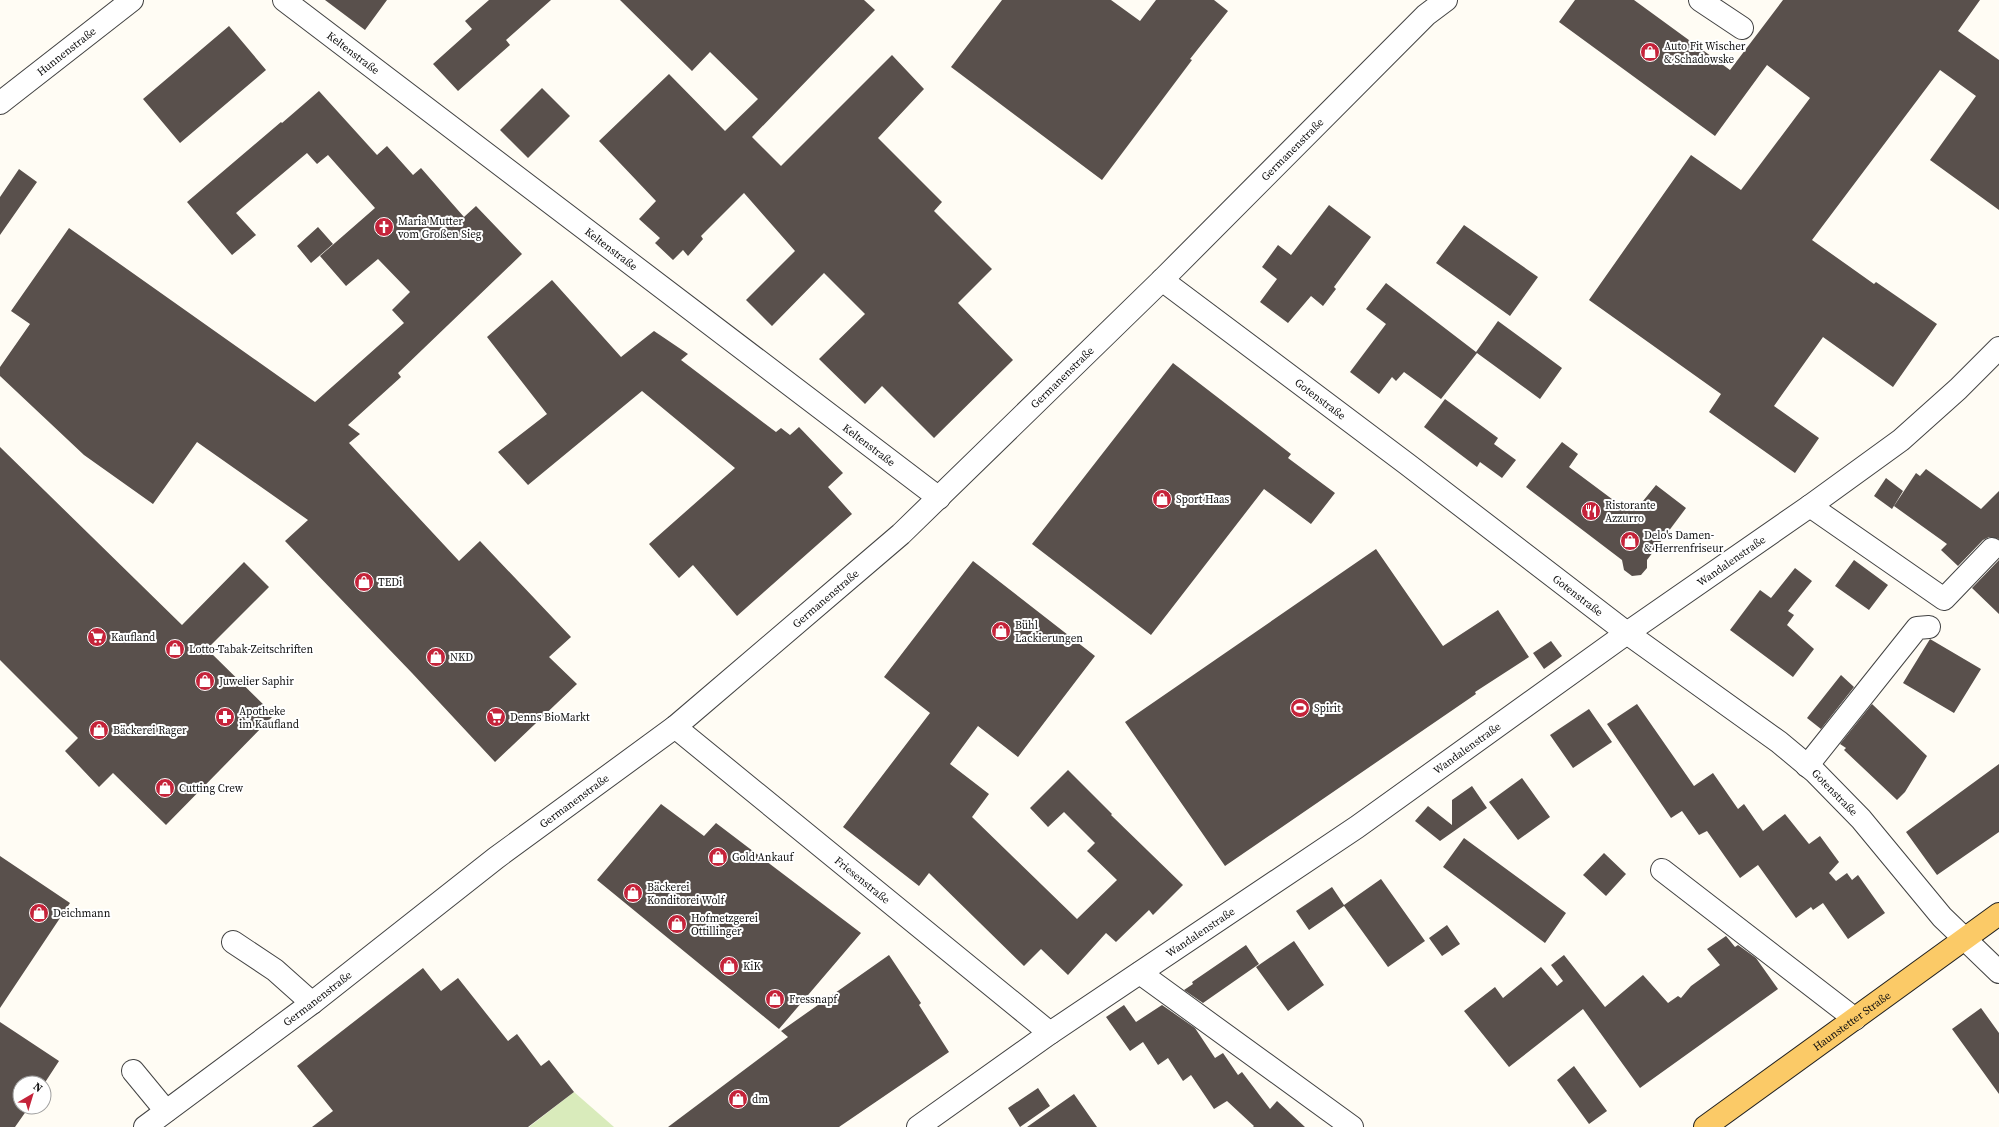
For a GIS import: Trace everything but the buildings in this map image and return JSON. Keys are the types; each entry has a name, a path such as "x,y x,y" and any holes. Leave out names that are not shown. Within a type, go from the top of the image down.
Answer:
{"main road":[{"name":"Haunstetter Straße","path":"1705,1127 1999,914"}],"street":[{"name":"Hunnenstraße","path":"0,103 132,0"},
{"name":"Keltenstraße","path":"284,0 939,498"},
{"name":"Germanenstraße","path":"145,1127 312,1003 496,858 675,727 901,534 1162,280 1426,15 1446,0"},
{"path":"1700,0 1742,28"},
{"name":"Gotenstraße","path":"1162,280 1407,464 1627,633 1779,742 1807,766 1861,820 1938,913 1999,972"},
{"name":"Wandalenstraße","path":"918,1127 1050,1033 1357,827 1627,633 1810,506 1901,440 1958,389 1999,348"},
{"path":"1810,506 1944,599 1992,549"},
{"path":"1807,766 1917,628 1929,627"},
{"name":"Friesenstraße","path":"675,727 1050,1033"},
{"path":"1662,870 1855,1018"},
{"path":"233,942 281,964 312,1003"},
{"path":"1140,974 1352,1127"},
{"path":"133,1071 166,1111"}],"green space":[{"path":"574,1092 614,1127 529,1127"}],"place":[{"name":"Auto Fit Wischer & Schadowske","path":"1650,52"},
{"name":"Maria Mutter vom Großen Sieg","path":"384,227"},
{"name":"Sport Haas","path":"1162,499"},
{"name":"Ristorante Azzurro","path":"1591,511"},
{"name":"Delo's Damen- & Herrenfriseur","path":"1630,541"},
{"name":"TEDi","path":"364,582"},
{"name":"Bühl Lackierungen","path":"1001,631"},
{"name":"Kaufland","path":"97,637"},
{"name":"Lotto-Tabak-Zeitschriften","path":"175,649"},
{"name":"NKD","path":"436,657"},
{"name":"Juwelier Saphir","path":"205,681"},
{"name":"Spirit","path":"1300,708"},
{"name":"Apotheke im Kaufland","path":"225,717"},
{"name":"Denns BioMarkt","path":"496,717"},
{"name":"Bäckerei Rager","path":"99,730"},
{"name":"Cutting Crew","path":"165,788"},
{"name":"Gold Ankauf","path":"718,857"},
{"name":"Bäckerei Konditorei Wolf","path":"633,893"},
{"name":"Deichmann","path":"39,913"},
{"name":"Hofmetzgerei Ottillinger","path":"677,924"},
{"name":"KiK","path":"729,966"},
{"name":"Fressnapf","path":"775,999"},
{"name":"dm","path":"738,1099"}]}
